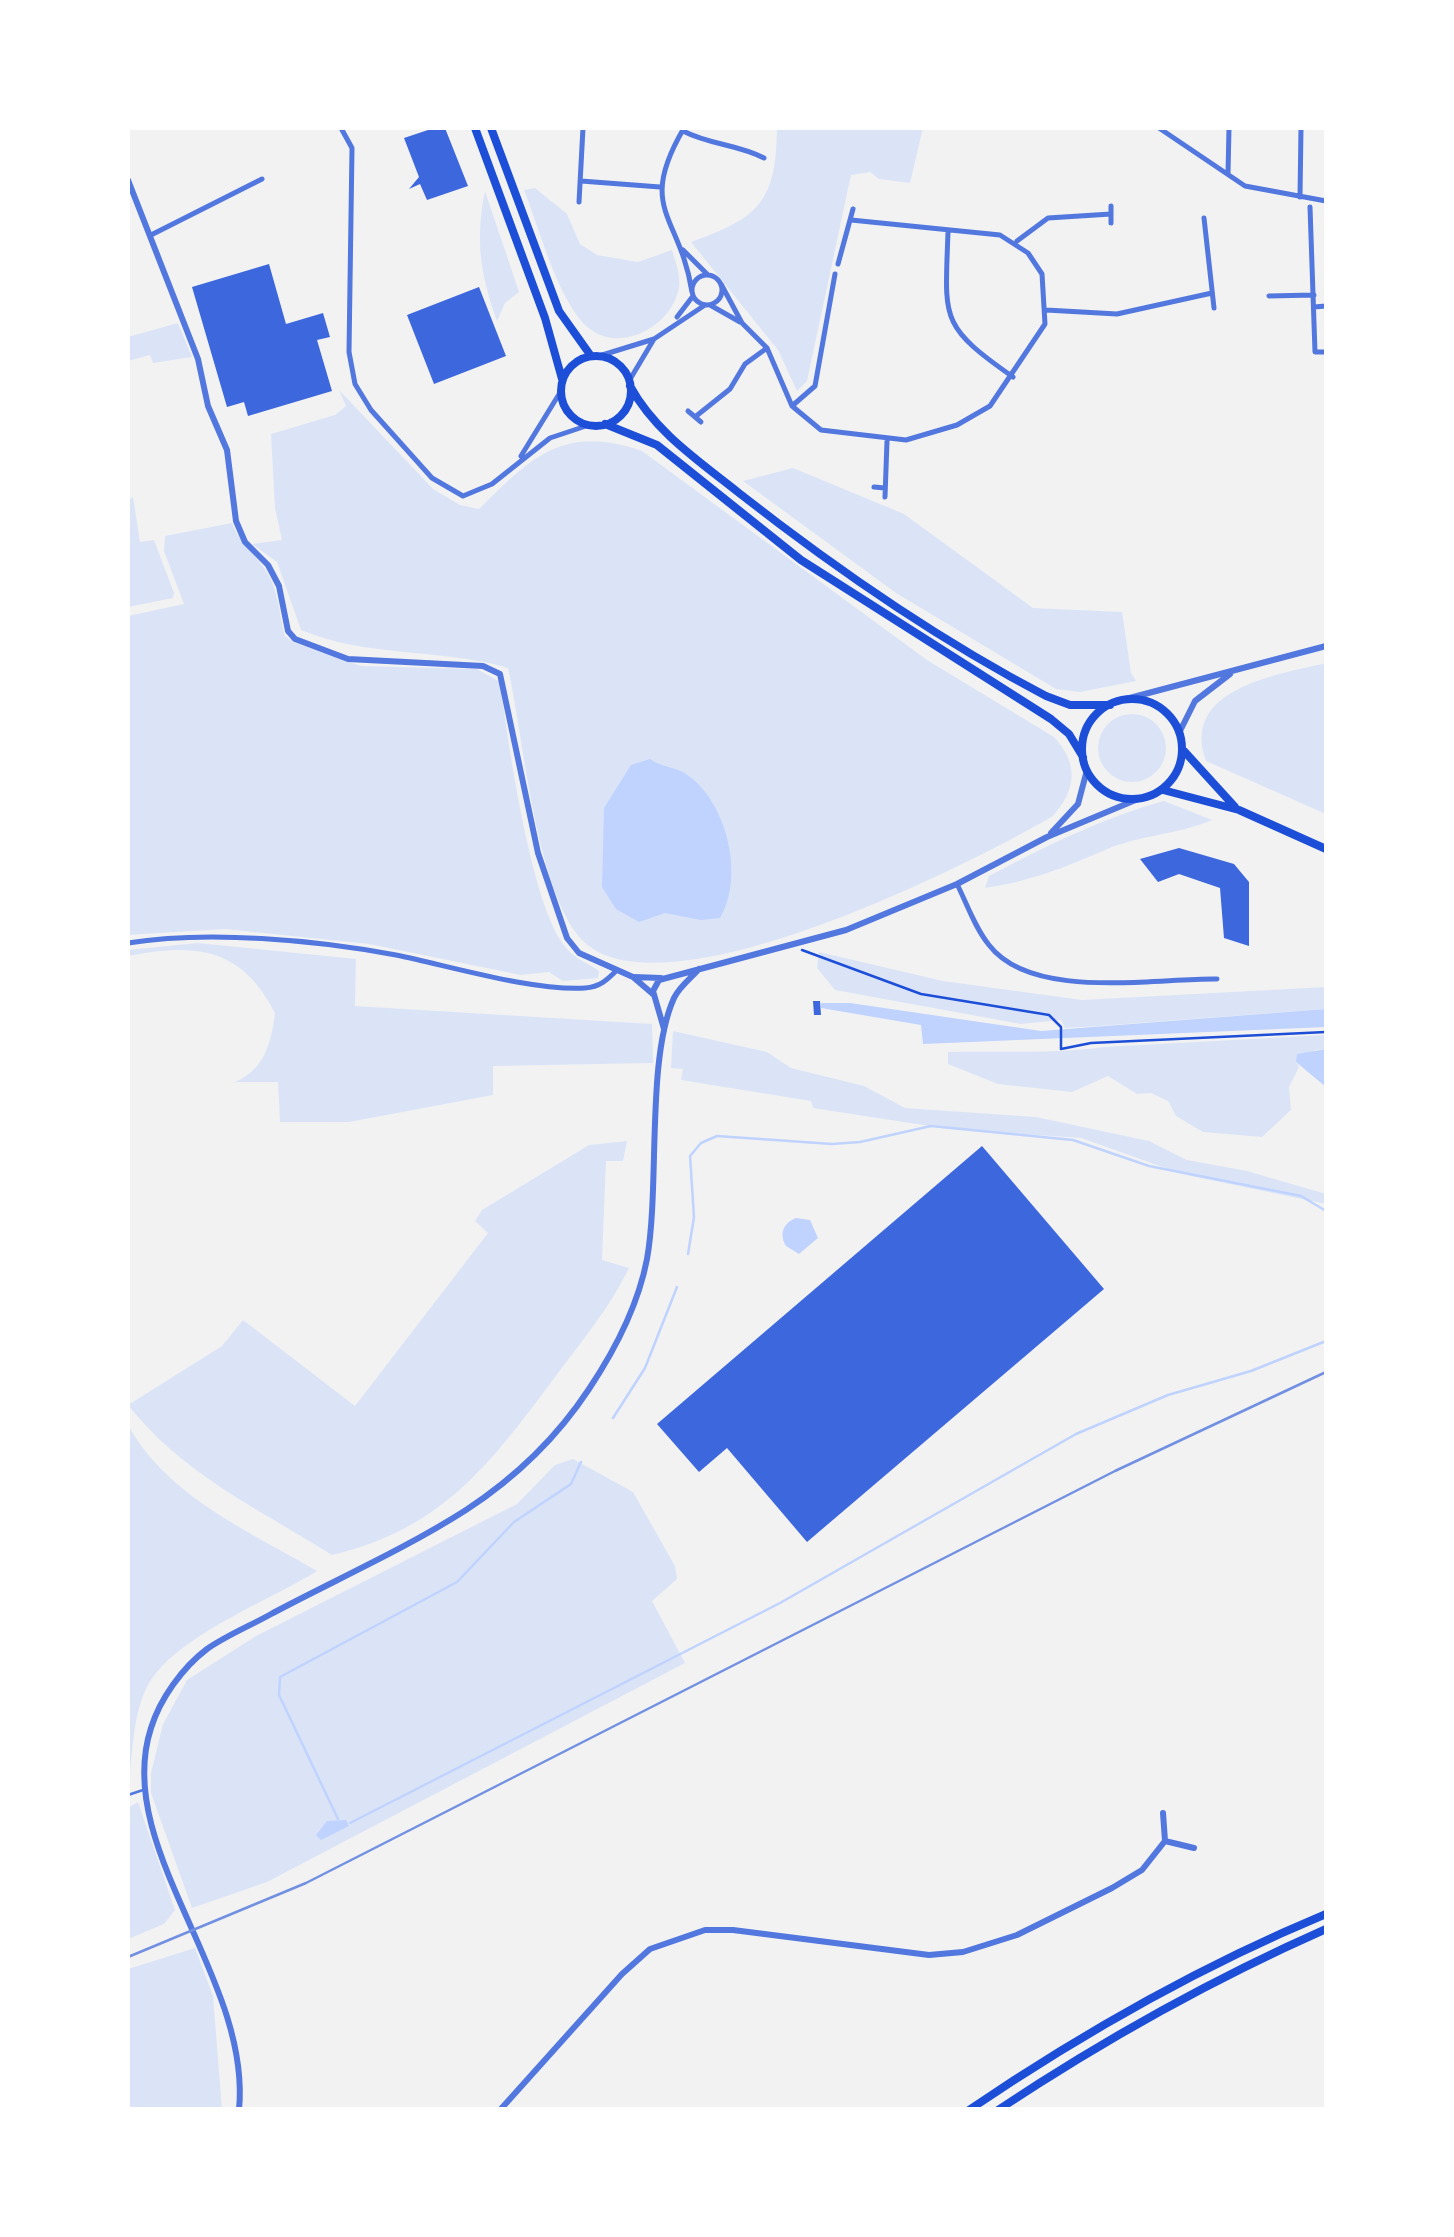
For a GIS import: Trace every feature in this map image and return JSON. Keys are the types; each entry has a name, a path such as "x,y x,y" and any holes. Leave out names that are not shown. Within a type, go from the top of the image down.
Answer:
{"main road":[{"path":"475,128 546,318 562,379 560,391 568,412 589,425 605,424 657,445 801,560 1051,719 1069,734 1087,770 1105,791 1138,799 1161,790 1176,774 1182,747 1180,733 1156,705 1122,700 1070,705 1046,696 895,607 808,547 671,438 647,414 616,362 595,356 574,363 562,379"},
{"path":"491,128 559,311 595,356"},
{"path":"605,424 623,413 630,384"},
{"path":"1083,757 1086,730 1110,704"},
{"path":"1182,747 1195,768 1239,810"},
{"path":"1161,790 1239,810 1326,849"},
{"path":"969,2110 1056,2052 1258,1942 1326,1912"},
{"path":"998,2110 1117,2038 1268,1955 1326,1930"}],"street":[{"path":"340,128 352,148 349,352 355,384 372,410 432,478 454,494 481,491 560,432 589,425"},
{"path":"579,202 583,128"},
{"path":"1159,128 1228,176 1259,192 1326,201"},
{"path":"1228,176 1229,128"},
{"path":"1300,197 1301,128"},
{"path":"742,323 692,294 681,248 664,213 660,187 664,164 683,129 711,145 740,146 764,158"},
{"path":"128,180 227,450 236,521 245,542 268,565 279,586 288,632 294,639 348,659 484,666 500,674 534,836 567,938 579,953 632,977 655,997 668,1002 699,970"},
{"path":"151,236 262,180"},
{"path":"581,181 660,187"},
{"path":"1310,207 1315,352 1326,352"},
{"path":"838,264 852,210"},
{"path":"1016,242 1048,218 1111,210 1111,223"},
{"path":"1204,218 1214,308"},
{"path":"681,248 721,284 742,323 766,348 792,406 821,430 887,441 923,437 973,417 1002,394 1042,335 1046,310 1042,274 1016,242 1000,235 850,220"},
{"path":"948,232 948,318 971,348 1013,377"},
{"path":"792,406 815,386 835,274"},
{"path":"630,384 654,339 672,323 698,278 708,275"},
{"path":"672,323 722,296 721,284"},
{"path":"1046,310 1117,314 1212,293"},
{"path":"1269,296 1314,294"},
{"path":"1314,307 1326,306"},
{"path":"595,356 654,339"},
{"path":"688,411 698,420 730,389 744,364 766,348"},
{"path":"516,462 560,391"},
{"path":"884,497 887,441"},
{"path":"874,488 885,488"},
{"path":"1122,700 1326,646"},
{"path":"1180,733 1196,701 1236,670"},
{"path":"1047,837 1078,804 1087,770"},
{"path":"632,977 665,978 846,930 957,884 1047,837 1138,799"},
{"path":"957,884 990,946 1022,971 1087,981 1217,980"},
{"path":"128,943 205,938 311,945 390,954 568,987 605,983 617,970"},
{"path":"239,2110 240,2069 213,1970 146,1812 146,1747 160,1705 206,1650 490,1493 554,1436 588,1390 630,1316 646,1261 664,1030 675,995 665,978"},
{"path":"664,1030 654,985 665,978"},
{"path":"500,2110 622,1974 650,1949 705,1930 929,1955 964,1952 1017,1935 1142,1870 1165,1841 1163,1813"},
{"path":"1165,1841 1194,1848"}],"lane":[{"path":"128,1795 143,1790"}],"path":[{"path":"791,946 921,994 1049,1015 1061,1026 1062,1046 1326,1032"}],"shaded area":[{"path":"777,128 923,128 910,183 879,179 870,172 851,175 807,381 797,391 778,350 691,242 733,225 759,204 773,174"},
{"path":"535,188 567,214 580,244 597,255 638,262 672,250 679,289 663,318 640,333 614,338 602,336 579,318 551,264 524,190"},
{"path":"485,191 519,292 505,303 497,321 481,256"},
{"path":"178,323 192,357 153,363 150,355 128,361 128,337"},
{"path":"339,390 433,489 460,505 479,509 516,474 551,450 591,441 642,451 927,660 1054,737 1071,767 1070,787 1061,806 1053,816 954,868 810,928 736,951 668,962 613,958 576,933 550,877 532,805 508,668 352,645 301,630 277,562 252,544 282,540 275,508 271,434 335,415 346,406"},
{"path":"793,468 904,514 1033,608 1122,612 1131,673 1136,681 1080,692 1056,689 896,593 743,481"},
{"path":"133,497 140,542 154,540 174,593 173,598 128,607 128,501"},
{"path":"232,523 272,581 285,636 293,642 361,666 477,669 500,682 522,818 540,892 563,944 599,971 598,978 563,981 549,972 521,975 369,944 225,929 128,935 128,616 184,604 164,551 165,536"},
{"path":"1326,663 1326,814 1206,761 1202,737 1207,717 1219,702 1259,680"},
{"path":"1132,714 1156,724 1166,748 1156,772 1132,782 1108,772 1098,748 1108,724"},
{"path":"1164,801 1212,820 1118,845 1032,878 985,888 989,876 1053,844"},
{"path":"198,943 356,959 355,1006 652,1024 653,1063 493,1066 493,1095 349,1122 280,1122 278,1082 235,1082 253,1070 265,1054 275,1013 247,974 214,955 195,951 128,956 128,950"},
{"path":"819,952 943,981 1082,1000 1326,987 1326,1009 1065,1028 1061,1020 1021,1024 835,990 817,968"},
{"path":"673,1031 767,1052 791,1068 864,1086 905,1108 1036,1117 1149,1141 1187,1160 1247,1171 1326,1194 1326,1204 1182,1174 1081,1138 949,1129 813,1108 811,1101 681,1080 683,1069 671,1068"},
{"path":"1326,1035 1326,1049 1315,1050 1296,1062 1299,1067 1289,1087 1291,1110 1262,1137 1203,1132 1176,1116 1168,1101 1151,1093 1137,1094 1108,1076 1072,1092 998,1084 948,1064 948,1052 1066,1051"},
{"path":"627,1141 623,1161 606,1161 602,1260 629,1268 621,1282 585,1337 486,1464 461,1489 405,1528 332,1555 197,1471 128,1405 222,1346 243,1320 355,1406 488,1233 475,1221 482,1210 589,1145"},
{"path":"128,1425 165,1473 187,1492 317,1571 199,1637 159,1670 146,1689 138,1712 128,1787"},
{"path":"573,1459 633,1492 675,1566 677,1579 652,1601 685,1663 267,1882 192,1908 151,1793 151,1773 163,1724 187,1680 256,1636 517,1504 555,1465"},
{"path":"138,1802 175,1910 164,1924 128,1939 128,1808"},
{"path":"195,1948 213,1996 222,2109 128,2109 128,1969"}],"water":[{"path":"650,759 682,772 700,786 721,821 728,841 731,882 720,918 701,920 665,913 639,922 616,909 602,887 604,808 631,765"},
{"path":"821,1003 850,1003 1041,1031 1326,1009 1326,1027 923,1044 921,1025 821,1008"},
{"path":"1326,1049 1326,1087 1296,1062 1297,1054"},
{"path":"796,1218 810,1220 818,1238 799,1254 786,1246 783,1237 785,1226"},
{"path":"346,1820 349,1826 321,1840 316,1835 327,1821"}],"building":[{"path":"445,128 468,186 427,200 420,184 409,189 419,177 404,138"},
{"path":"269,264 286,324 323,313 330,337 317,340 332,391 248,416 244,402 227,407 192,287"},
{"path":"479,287 506,356 434,384 407,315"},
{"path":"1179,848 1234,864 1249,882 1249,946 1224,938 1220,888 1179,874 1158,882 1140,859"},
{"path":"813,1001 820,1001 821,1015 814,1015"},
{"path":"982,1146 1104,1289 807,1542 727,1448 699,1472 657,1424"}],"waterway":[{"path":"688,1254 694,1217 690,1156 701,1143 717,1136 832,1144 860,1142 931,1126 1073,1140 1149,1166 1301,1196 1326,1211"},
{"path":"613,1418 645,1368 677,1287"},
{"path":"350,1823 780,1603 1076,1434 1168,1395 1251,1371 1326,1341"},
{"path":"338,1819 279,1695 280,1677 457,1582 514,1522 571,1484 581,1462"}],"railway":[{"path":"128,1957 306,1883 1115,1471 1326,1372"}]}
